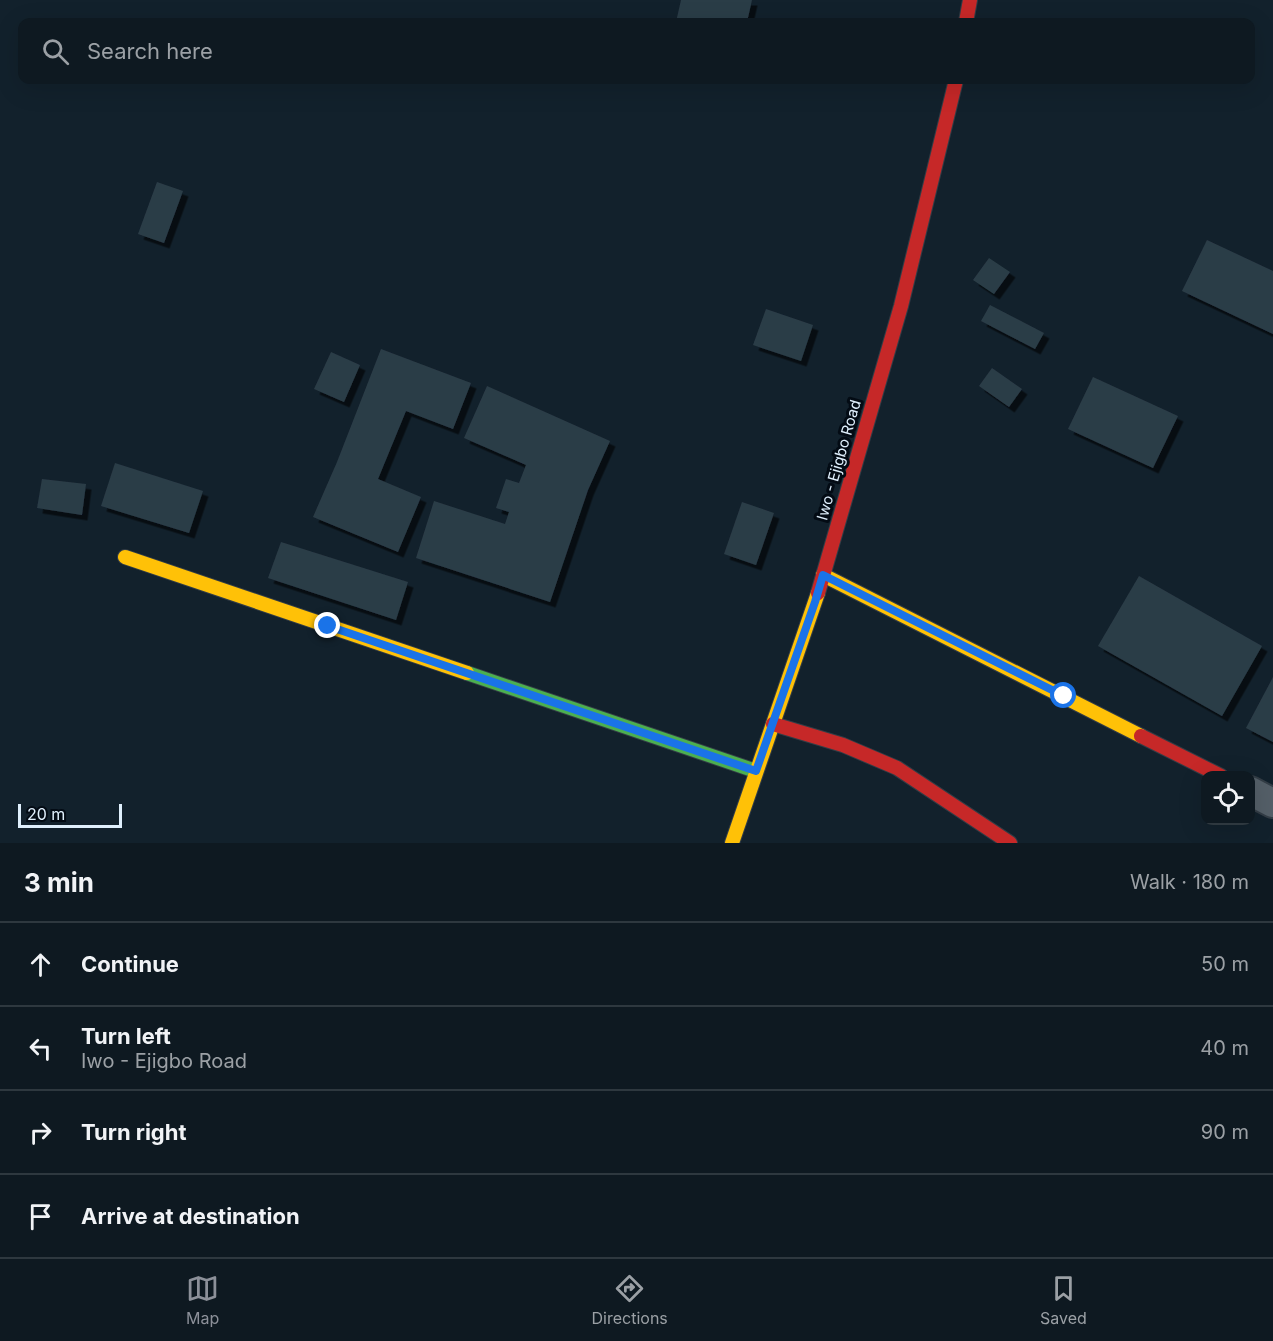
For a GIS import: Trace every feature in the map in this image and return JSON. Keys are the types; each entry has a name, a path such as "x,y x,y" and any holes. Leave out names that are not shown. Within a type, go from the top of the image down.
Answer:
{"street":[{"path":"967,18 970,0"},
{"name":"Iwo - Ejigbo Road","path":"732,843 823,575 901,306 955,84"},
{"path":"125,557 756,771"},
{"path":"823,575 1211,771"},
{"path":"773,724 843,745 897,768 1010,843"},
{"path":"1255,793 1273,803"}],"building":[{"path":"681,0 752,0 748,18 677,18"},
{"path":"157,182 183,191 164,243 138,234"},
{"path":"1207,240 1273,271 1273,334 1182,291"},
{"path":"989,258 1010,272 994,294 973,280"},
{"path":"990,305 1044,333 1035,349 981,321"},
{"path":"766,309 813,325 801,361 753,345"},
{"path":"381,349 471,383 453,429 406,411 378,479 421,497 398,552 313,517"},
{"path":"331,352 360,365 344,402 314,389"},
{"path":"992,368 1022,389 1009,407 979,386"},
{"path":"1093,377 1178,416 1153,468 1068,429"},
{"path":"487,386 610,441 588,490 550,602 416,558 434,501 505,524 509,512 496,508 506,479 519,483 526,465 464,438"},
{"path":"115,463 203,491 189,533 101,506"},
{"path":"42,479 86,484 82,515 37,508"},
{"path":"742,502 774,513 756,565 724,554"},
{"path":"281,542 408,582 396,620 268,578"},
{"path":"1139,576 1262,646 1222,716 1098,646"},
{"path":"1273,677 1273,742 1246,728"}],"traffic: fast":[{"path":"467,673 756,771"}],"traffic: slow":[{"path":"125,557 467,673"},
{"path":"823,575 1141,736"},
{"path":"732,843 818,593"}],"traffic: jam":[{"path":"967,18 970,0"},
{"path":"818,593 901,306 955,84"},
{"path":"773,724 843,745 897,768 1010,843"},
{"path":"1141,736 1211,771"}],"route":[{"path":"328,626 756,771 823,575 1064,696"}]}
